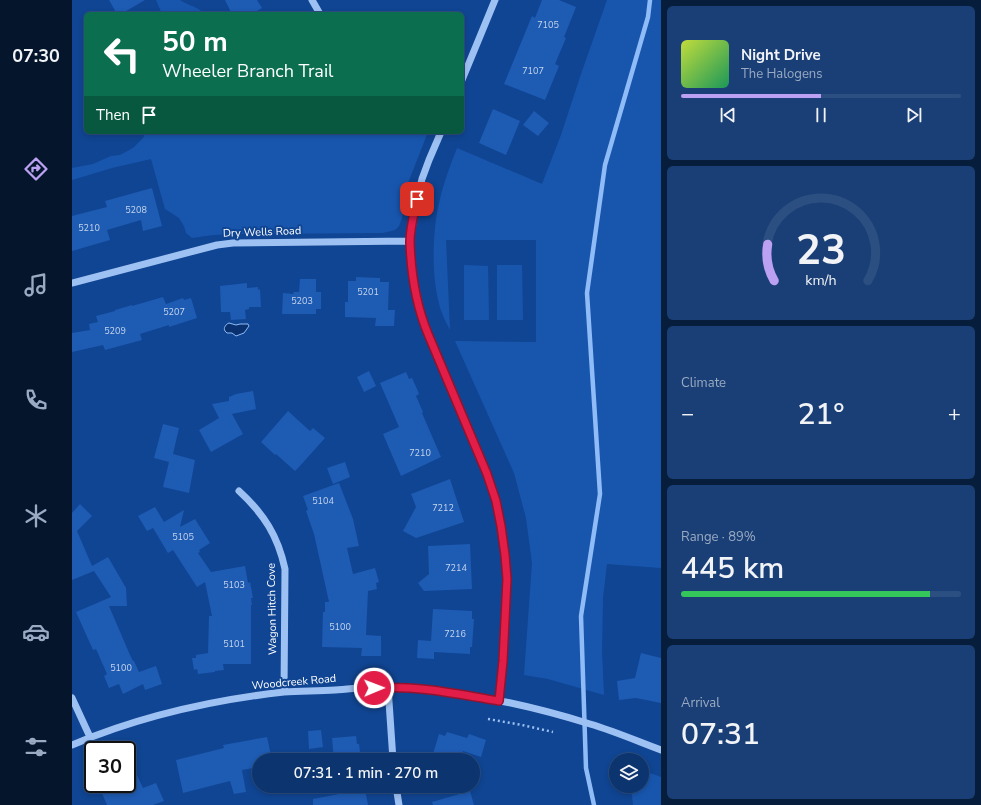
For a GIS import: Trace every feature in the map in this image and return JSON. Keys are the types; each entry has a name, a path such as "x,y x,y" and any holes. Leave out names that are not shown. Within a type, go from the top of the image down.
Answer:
{"street":[{"path":"312,0 319,12"},
{"path":"464,75 495,0"},
{"path":"440,134 422,179 417,199 410,241 413,278 424,324 487,474 496,501 501,526 507,579 503,661 499,701"},
{"name":"Dry Wells Road","path":"72,283 196,249 217,245 234,243 410,241"},
{"name":"Wagon Hitch Cove","path":"240,491 263,516 272,530 285,569 284,692"},
{"path":"388,687 393,753"},
{"name":"Woodcreek Road","path":"72,745 90,737 164,714 225,700 284,692 388,687 446,692 499,701 556,714 615,732 661,750"},
{"path":"72,698 90,737"},
{"path":"397,793 399,805"}],"path":[{"path":"488,719 553,732"}],"shaded area":[{"path":"156,0 180,0 203,12 161,12"},
{"path":"607,0 661,0 661,568 607,564 603,598 602,652 604,695 548,679 524,675 532,563 526,518 514,473 455,341 536,342 536,240 446,240 450,330 438,300 434,270 434,238 438,208 444,183 457,148 542,184 561,135"},
{"path":"145,134 427,134 408,183 402,218 399,226 395,230 383,233 236,234 192,238 186,233 179,218 165,209 151,159 112,168 72,180 72,168 93,164 111,156 120,155 133,148"},
{"path":"464,265 488,266 489,320 464,320"},
{"path":"497,265 522,265 523,320 497,320"},
{"path":"229,323 236,325 248,324 249,326 244,333 236,336 225,331 225,326"},
{"path":"649,773 661,777 661,805 633,805 632,793 649,793"}],"building":[{"path":"109,0 145,0 124,12 116,12"},
{"path":"225,0 257,0 262,8 255,12 231,12"},
{"path":"542,0 559,0 576,7 564,37 566,38 555,64 559,66 545,100 504,84 532,16 535,18"},
{"path":"493,109 520,121 506,155 479,143"},
{"path":"534,111 549,123 538,136 523,125"},
{"path":"152,188 162,226 143,231 141,220 107,230 110,240 72,251 72,216 107,207 105,201"},
{"path":"356,277 380,278 380,282 389,282 388,310 395,310 394,326 375,326 376,318 345,317 345,302 348,302 348,281 356,281"},
{"path":"300,279 316,279 316,292 321,292 321,309 316,309 316,314 282,314 283,293 294,294 293,292 299,292"},
{"path":"247,283 247,288 258,287 258,290 260,289 261,307 249,307 249,309 245,310 246,319 231,320 230,312 221,312 220,286"},
{"path":"163,297 166,304 183,298 184,300 191,298 197,318 140,334 142,340 105,350 103,345 72,352 72,333 90,330 89,324 98,322 96,316"},
{"path":"369,371 376,386 364,392 357,377"},
{"path":"406,372 409,379 412,378 417,389 419,394 416,396 423,412 422,413 441,457 401,476 383,434 399,427 380,383"},
{"path":"253,391 256,409 232,414 243,434 211,452 199,430 219,418 212,404 229,401 229,397 236,394"},
{"path":"288,411 310,431 313,428 325,438 295,471 261,442"},
{"path":"163,424 179,428 173,454 195,460 189,493 163,487 169,462 154,458"},
{"path":"345,462 350,477 333,484 327,468"},
{"path":"450,479 464,522 416,538 403,531 416,507 411,494"},
{"path":"339,483 353,519 359,546 347,548 353,574 375,568 379,582 376,583 377,589 368,591 366,635 381,636 381,656 361,656 362,648 322,647 323,612 325,612 325,602 329,602 314,534 306,511 308,510 303,496"},
{"path":"80,504 92,516 77,531 92,566 108,557 126,588 127,606 109,606 130,655 139,672 156,666 162,684 145,690 143,684 123,694 119,684 109,688 104,676 107,674 96,649 93,650 76,612 111,597 94,571 72,580 72,513"},
{"path":"155,507 164,522 184,510 180,527 195,519 210,543 199,550 200,552 198,553 211,572 245,566 248,583 250,582 253,598 251,598 251,664 223,664 224,670 198,674 197,669 194,670 192,658 196,658 196,655 208,653 209,616 212,616 205,582 197,587 173,550 168,553 153,528 147,531 138,516"},
{"path":"470,544 472,589 424,591 418,583 429,574 428,546"},
{"path":"433,609 472,611 472,619 474,619 470,654 434,652 434,659 417,658 418,640 431,641"},
{"path":"641,653 661,658 661,703 636,698 619,700 617,681 635,678"},
{"path":"321,730 323,747 309,749 308,731"},
{"path":"447,732 467,738 469,734 486,740 481,757 480,753 469,753 463,751 463,753 433,753 439,734 445,736"},
{"path":"356,736 360,753 333,753 332,738"},
{"path":"267,737 270,753 252,753 252,768 242,770 246,792 234,794 230,781 183,793 176,760 224,748 223,745"},
{"path":"136,773 143,788 156,783 164,801 153,805 107,805 102,793 136,793"},
{"path":"344,793 366,793 368,805 313,805 313,799"},
{"path":"463,793 471,793 474,805 433,805 432,802"}],"waterway":[{"path":"594,805 586,768 581,616 600,494 587,293 605,165 648,17 650,0"}],"route":[{"path":"374,688 388,687 453,693 499,701 502,680 507,579 501,526 496,501 487,474 428,334 419,306 413,278 410,241 417,199"}]}
